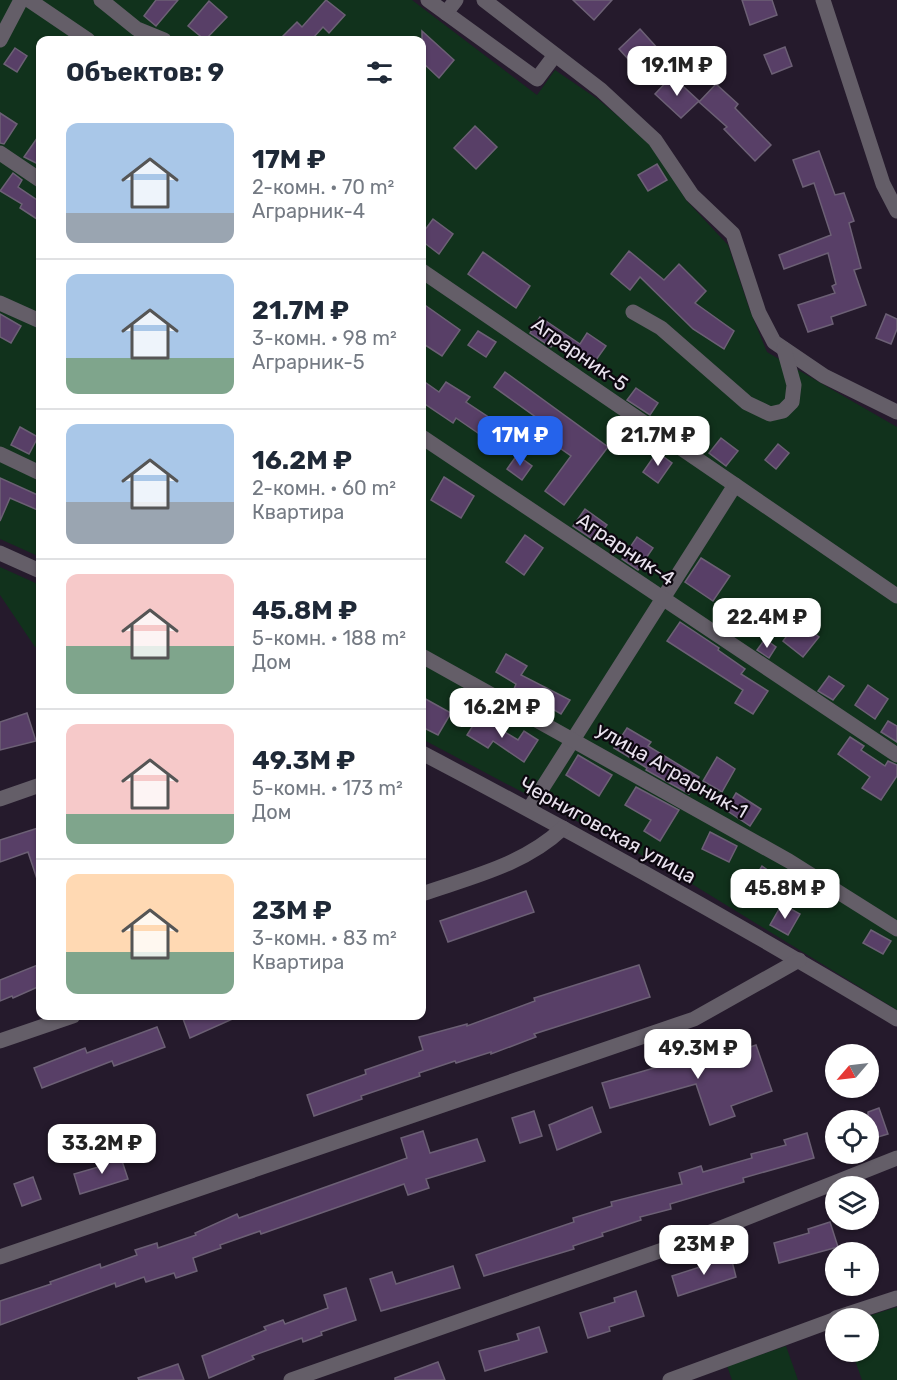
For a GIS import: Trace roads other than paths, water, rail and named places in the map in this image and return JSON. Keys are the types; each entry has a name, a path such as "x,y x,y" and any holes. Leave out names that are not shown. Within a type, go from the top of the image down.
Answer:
{"street":[{"path":"0,40 21,0"},
{"path":"29,0 82,36"},
{"path":"101,0 137,29 154,36"},
{"path":"428,0 537,79 555,55"},
{"path":"446,14 456,0"},
{"path":"484,0 601,90 655,140 692,195 732,234 759,314 774,342 824,376 897,412"},
{"path":"823,0 883,184 897,211"},
{"path":"0,153 36,177"},
{"name":"Аграрник-5","path":"426,274 732,490 897,596"},
{"path":"0,303 36,319"},
{"path":"633,312 661,328 747,403 770,414 783,411 792,402 794,385 784,349"},
{"name":"Аграрник-4","path":"426,439 897,755"},
{"path":"0,454 36,470"},
{"path":"528,809 732,490"},
{"path":"0,553 36,569"},
{"name":"улица Аграрник-1","path":"426,658 573,738 789,861 897,929"},
{"name":"Черниговская улица","path":"426,755 563,828 799,960 897,1019"},
{"path":"0,799 36,786"},
{"path":"426,893 527,857 563,828"},
{"path":"0,1257 694,1019 799,960"},
{"path":"0,1041 62,1020"},
{"path":"291,1380 688,1241 897,1158"},
{"path":"868,1308 897,1298"},
{"path":"670,1380 825,1323"}]}
